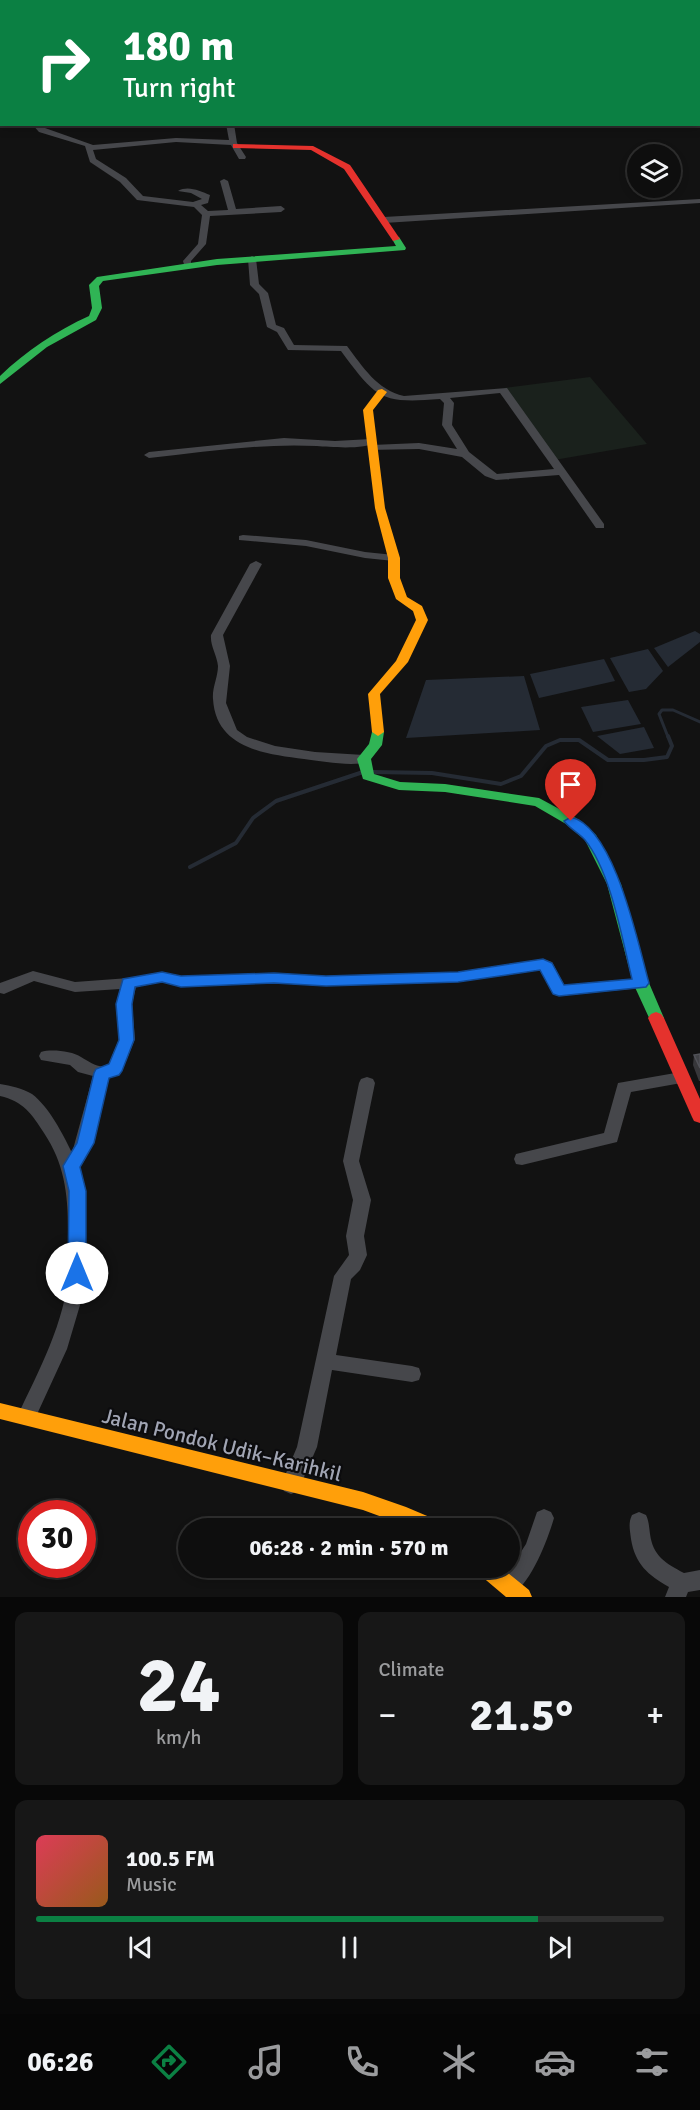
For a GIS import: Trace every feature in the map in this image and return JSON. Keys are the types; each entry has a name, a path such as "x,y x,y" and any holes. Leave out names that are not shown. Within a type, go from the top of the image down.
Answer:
{"street":[{"path":"37,126 42,130 88,144 93,160 123,180 140,198 200,207 206,214 202,244 189,256 188,266"},
{"path":"231,126 237,149"},
{"path":"0,381 15,366 67,329 93,318 96,312 94,285 96,281 108,277 252,259 402,248 347,166 313,148 237,149 176,140 90,148"},
{"path":"224,181 233,213"},
{"path":"182,191 192,191 207,197 205,201 192,205"},
{"path":"384,220 700,201"},
{"path":"206,214 281,209"},
{"path":"252,259 255,285 263,293 272,327 281,330 291,348 344,348 365,377 382,392 394,398 503,390 600,526"},
{"path":"365,766 375,745 378,731 374,694 402,662 422,620 418,609 406,603 400,596 394,578 394,558 380,508 369,407 382,392"},
{"path":"443,396 449,403 447,425 465,454 489,474 496,477 562,472"},
{"path":"149,454 284,441 419,446 465,454"},
{"path":"243,538 306,543 394,558"},
{"path":"256,564 217,635 217,645 225,668 219,697 227,725 237,736 257,745 329,757 365,766 379,781 399,786 445,788 539,802 571,821 591,838 609,871 622,909 641,983 700,1117"},
{"path":"0,988 4,989 11,984 19,984 33,976 75,987 129,983 162,977 181,981 274,978 326,981 458,977 543,964 547,966 559,991 641,983"},
{"path":"47,1056 74,1060 84,1068 102,1073 113,1071 127,1040 124,1004 129,983"},
{"path":"72,1166 81,1154 85,1143 102,1073"},
{"path":"522,1159 611,1138 624,1087 681,1078"},
{"path":"291,1485 307,1447 343,1276 354,1265 358,1255 355,1236 362,1200 351,1161 367,1083"},
{"path":"0,1090 26,1096 60,1142 72,1166 77,1191 77,1273 73,1299 55,1362 26,1418"},
{"path":"324,1361 412,1374"},
{"name":"Jalan Pondok Udik–Karihkil","path":"0,1411 375,1505 412,1518"},
{"path":"516,1591 517,1571 528,1560 544,1518"},
{"path":"639,1521 640,1540 649,1564 686,1587"},
{"path":"500,1578 516,1591"}],"shaded area":[{"path":"590,377 647,444 554,460 504,388"},
{"path":"695,631 700,634 700,642 668,667 654,648"},
{"path":"648,649 663,671 646,689 629,692 610,658"},
{"path":"604,659 615,681 539,698 530,674"},
{"path":"524,676 540,730 406,738 426,680"},
{"path":"628,700 641,724 593,732 581,707"},
{"path":"644,727 654,748 620,754 597,736"}],"building":[{"path":"700,1054 700,1068 694,1055"}],"waterway":[{"path":"668,737 659,714 662,710 673,710 700,722"},
{"path":"373,772 432,773 501,784 521,776 546,746 560,740 579,740 608,760 644,760 667,757 672,746 668,736"},
{"path":"190,867 236,843 253,818 276,801 363,772"}],"traffic: fast":[{"path":"0,381 44,345 93,318 97,308 94,285 100,279 217,262 402,248 396,239"},
{"path":"378,732 375,745 364,759 368,776 399,786 445,788 539,802 571,821 591,838 614,884 641,983 656,1018"}],"traffic: slow":[{"path":"378,732 374,694 402,662 422,620 418,609 402,599 394,578 394,558 380,508 368,410 382,392"},
{"path":"0,1411 363,1501 410,1518"},
{"path":"499,1578 522,1597"}],"traffic: jam":[{"path":"236,146 313,148 347,167 396,239"},
{"path":"656,1018 700,1117"}],"route":[{"path":"77,1273 77,1191 72,1166 81,1154 85,1143 102,1073 113,1071 127,1040 124,1004 129,983 162,977 181,981 274,978 326,981 458,977 543,964 547,966 559,991 641,983 622,909 609,871 591,838 571,821"}]}
